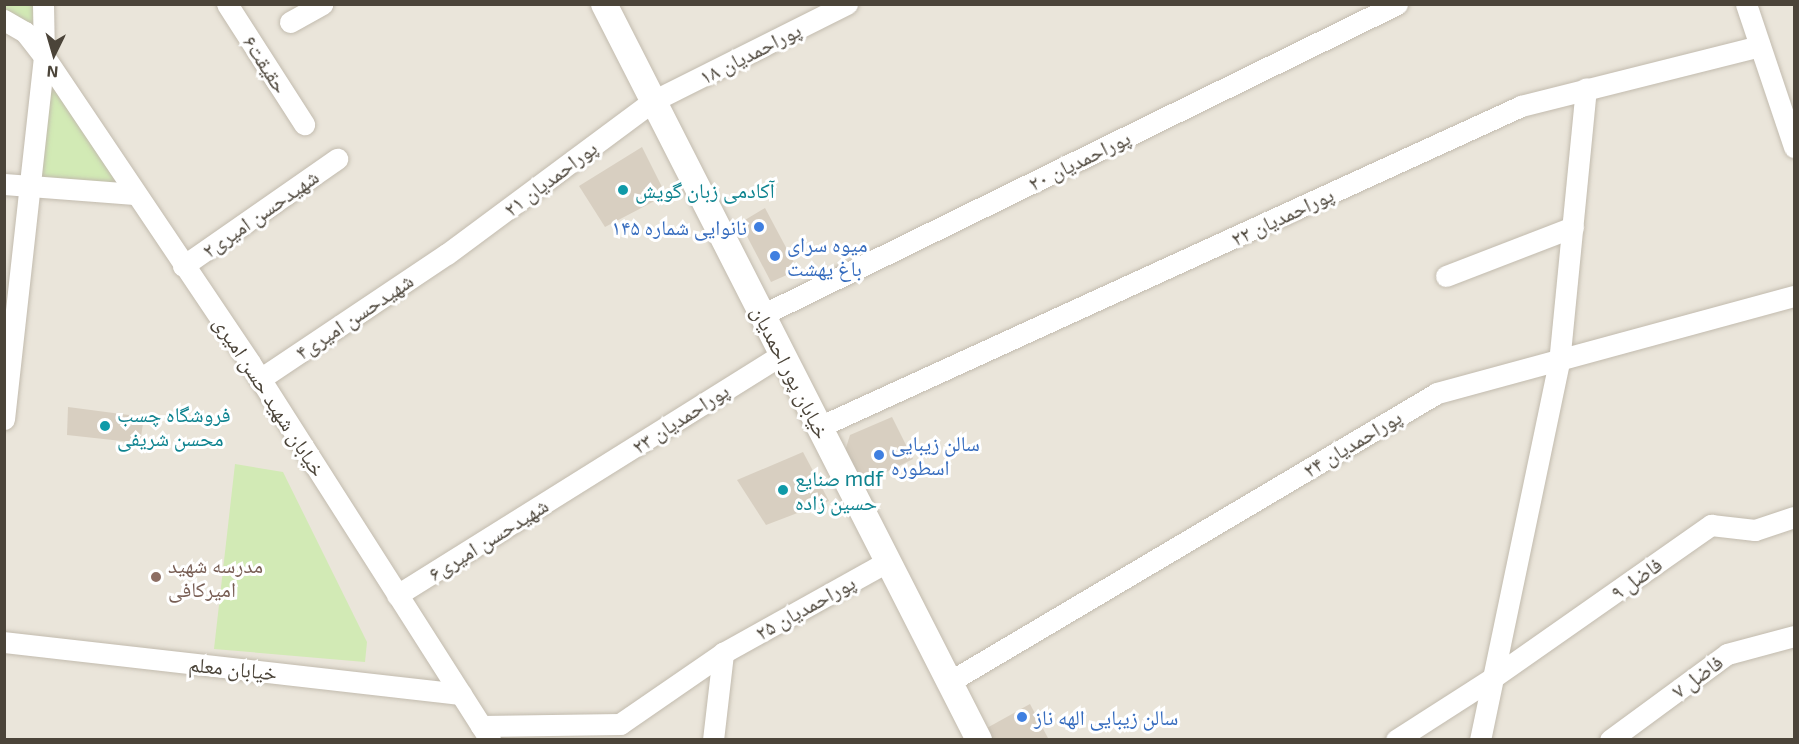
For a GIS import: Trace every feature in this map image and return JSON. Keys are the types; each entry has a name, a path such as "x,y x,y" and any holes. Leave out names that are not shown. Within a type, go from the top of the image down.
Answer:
{"street":[{"path":"4,419 27,185 44,56 43,4"},
{"name":"حقیقت۶","path":"227,4 304,124"},
{"path":"290,22 322,4"},
{"name":"خیابان پور احمدیان","path":"604,4 979,740"},
{"name":"پوراحمدیان ۱۸","path":"653,101 847,4"},
{"name":"پوراحمدیان ۲۰","path":"762,315 1397,4"},
{"path":"1746,4 1794,147"},
{"name":"خیابان شهید حسن امیری","path":"4,20 25,32 44,56 260,379 486,733"},
{"name":"پوراحمدیان ۲۲","path":"819,427 1521,106 1760,46"},
{"path":"1480,740 1559,363 1586,88"},
{"name":"پوراحمدیان ۲۱","path":"447,254 653,101"},
{"name":"شهیدحسن امیری۲","path":"183,266 337,159"},
{"path":"4,184 135,194"},
{"path":"1446,276 1573,227"},
{"name":"شهیدحسن امیری۴","path":"260,379 447,254"},
{"name":"پوراحمدیان ۲۴","path":"949,682 1437,393 1559,363 1794,296"},
{"name":"پوراحمدیان ۲۳","path":"578,483 782,354"},
{"name":"شهیدحسن امیری۶","path":"397,595 578,483"},
{"name":"فاضل ۹","path":"1396,740 1491,679 1711,525 1755,530 1794,517"},
{"name":"پوراحمدیان ۲۵","path":"486,733 620,724 723,653 888,561"},
{"name":"فاضل ۷","path":"1610,740 1727,654 1794,636"},
{"name":"خیابان معلم","path":"4,642 461,694"},
{"path":"713,740 723,653"}],"shaded area":[{"path":"5,5 1794,5 1794,739 5,739"}],"green space":[{"path":"4,5 41,5 43,53 5,20"},
{"path":"46,65 129,191 31,182"},
{"path":"235,464 283,472 367,642 365,662 214,649"}],"building":[{"name":"آکادمی زبان گویش","path":"642,147 666,195 605,227 579,186"},
{"name":"میوه سرای باغ یهشت","path":"765,208 798,270 771,282 740,223"},
{"name":"فروشگاه چسب محسن شریفی","path":"68,407 144,417 140,443 67,435"},
{"name":"سالن زیبایی اسطوره","path":"892,417 913,459 860,485 845,451 850,435"},
{"name":"صنایع mdf حسین زاده","path":"803,452 829,501 766,525 737,480"},
{"name":"سالن زیبایی الهه ناز","path":"1030,704 1049,740 991,740 985,729"}],"place":[{"name":"آکادمی زبان گویش","path":"623,190"},
{"name":"نانوایی شماره ۱۴۵","path":"759,227"},
{"name":"میوه سرای باغ یهشت","path":"775,256"},
{"name":"فروشگاه چسب محسن شریفی","path":"105,426"},
{"name":"سالن زیبایی اسطوره","path":"879,455"},
{"name":"صنایع mdf حسین زاده","path":"783,490"},
{"name":"مدرسه شهید امیرکافی","path":"156,577"},
{"name":"سالن زیبایی الهه ناز","path":"1022,717"}]}
